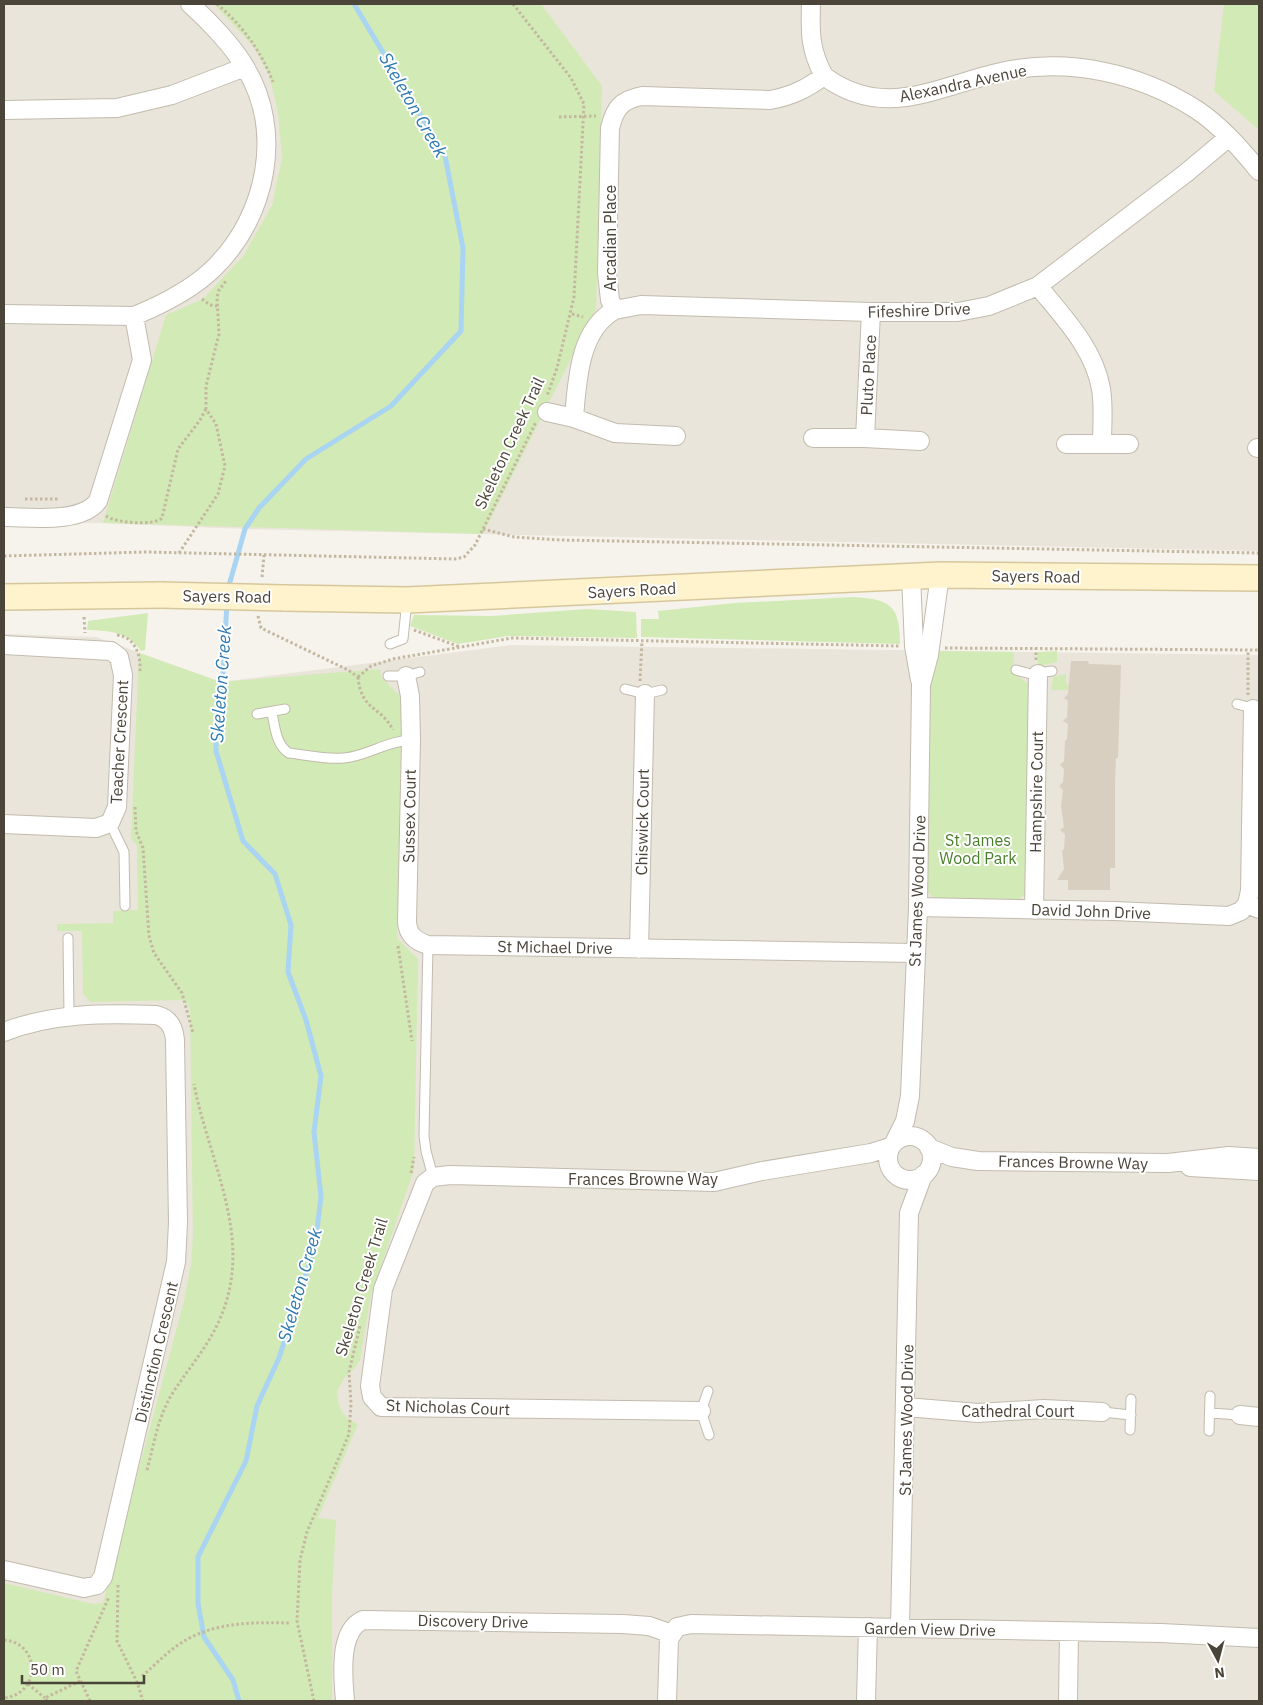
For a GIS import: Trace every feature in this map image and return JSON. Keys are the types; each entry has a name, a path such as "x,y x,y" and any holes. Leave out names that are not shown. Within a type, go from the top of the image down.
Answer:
{"main road":[{"name":"Sayers Road","path":"4,597 160,595 407,600 940,575 1259,578"}],"street":[{"path":"4,314 134,316 159,304 214,268 246,226 258,200 265,173 266,140 257,93 245,67 203,16 190,4"},
{"path":"616,111 628,99 642,96 770,100 797,93 824,76 815,59 810,40 811,4"},
{"path":"4,110 117,108 172,95 245,67"},
{"name":"Alexandra Avenue","path":"824,76 856,95 891,98 935,91 1022,68 1064,67 1088,69 1128,78 1178,98 1198,111 1229,137 1259,171"},
{"name":"Arcadian Place","path":"574,418 578,372 588,341 607,314 615,310 610,300 607,273 610,128 616,111"},
{"name":"Fifeshire Drive","path":"615,310 641,305 871,312 958,312 989,306 1038,286 1229,137"},
{"path":"1038,286 1083,344 1096,370 1101,390 1102,443"},
{"name":"Pluto Place","path":"865,438 871,312"},
{"path":"4,517 80,515 93,508 103,491 142,360 134,316"},
{"path":"543,412 574,418 615,433 676,436"},
{"name":"Pluto Place","path":"813,438 920,441"},
{"path":"1066,444 1129,444"},
{"name":"St James Wood Drive","path":"922,646 940,575"},
{"name":"St James Wood Drive","path":"892,1145 905,1121 910,1096 918,907 922,646 911,576"},
{"name":"Teacher Crescent","path":"4,645 110,651 119,657 122,675 117,798 115,814 110,822 96,828 4,824"},
{"name":"Hampshire Court","path":"1034,910 1045,673"},
{"name":"Sussex Court","path":"413,674 410,696 411,740 407,922 408,931 413,938 428,945"},
{"name":"Chiswick Court","path":"639,949 642,694"},
{"path":"1249,708 1250,891 1253,906"},
{"name":"David John Drive","path":"918,907 1229,916 1253,906"},
{"name":"St Michael Drive","path":"428,945 915,953"},
{"name":"Distinction Crescent","path":"4,1570 84,1588 96,1585 103,1578 176,1262 178,1224 174,1032 167,1020 156,1014 70,1016"},
{"path":"4,1032 37,1021 70,1016"},
{"name":"St James Wood Drive","path":"910,1096 915,1121 928,1146"},
{"path":"910,1136 928,1146 932,1160 925,1173 912,1180 894,1172 888,1159 892,1145 910,1136"},
{"name":"Frances Browne Way","path":"433,1176 714,1182 772,1169 827,1159 850,1157 892,1145"},
{"name":"Frances Browne Way","path":"928,1146 952,1157 978,1161 1168,1163 1229,1156 1259,1158"},
{"name":"Frances Browne Way","path":"850,1157 871,1160 894,1172"},
{"name":"Frances Browne Way","path":"925,1173 978,1161"},
{"name":"Frances Browne Way","path":"1168,1163 1224,1171 1259,1171"},
{"name":"St James Wood Drive","path":"894,1172 909,1213"},
{"name":"St James Wood Drive","path":"900,1628 909,1213 925,1173"},
{"name":"St Nicholas Court","path":"433,1176 424,1183 383,1289 370,1386 372,1397 379,1405 384,1408 701,1411"},
{"name":"Cathedral Court","path":"906,1406 978,1412 1044,1408 1102,1412"},
{"path":"1240,1415 1259,1417"},
{"name":"Discovery Drive","path":"345,1701 346,1639 351,1628 366,1619 639,1624 672,1634"},
{"name":"Garden View Drive","path":"672,1634 679,1626 696,1624 1161,1633 1259,1638"},
{"path":"866,1701 868,1627"},
{"path":"1068,1632 1068,1701"},
{"path":"667,1701 668,1658 672,1634"}],"lane":[{"path":"390,644 400,642 403,639 407,600"},
{"name":"Hampshire Court","path":"1016,670 1045,673"},
{"name":"Sussex Court","path":"388,676 413,674"},
{"path":"625,689 642,694 662,690"},
{"path":"257,714 272,713 286,709"},
{"path":"272,713 278,741 283,749 289,753 344,758 375,750 395,741 411,740"},
{"name":"Teacher Crescent","path":"110,822 124,852 125,906"},
{"path":"68,938 70,1016"},
{"path":"428,945 424,1136 433,1176"},
{"path":"708,1391 701,1411 709,1435"},
{"path":"1209,1431 1210,1396"},
{"path":"1130,1430 1131,1399"},
{"name":"Cathedral Court","path":"1102,1412 1130,1415"},
{"path":"1210,1413 1240,1415"}],"path":[{"path":"217,4 242,29 258,51 275,88"},
{"name":"Skeleton Creek Trail","path":"4,556 39,553 197,553 456,559 469,553 483,530 543,412 557,368 574,296 584,104 571,78 513,4"},
{"path":"559,117 583,117 616,111"},
{"path":"179,554 208,512 218,494 223,478 224,456 216,424 206,409 206,386 219,334 217,297 219,290 228,278"},
{"path":"93,508 110,519 118,521 152,523 159,521 162,518 178,448 206,409"},
{"path":"483,530 514,538 535,540 1259,553"},
{"path":"261,555 261,584"},
{"path":"258,613 261,628 348,670 358,677 371,666 393,659 512,638 1259,650"},
{"path":"642,641 642,694"},
{"path":"1248,650 1249,708"},
{"path":"409,1180 412,1171"},
{"name":"Skeleton Creek Trail","path":"314,1701 297,1621 300,1560 307,1532 349,1434 351,1403 349,1372 360,1325"},
{"path":"90,1701 80,1681 77,1667 118,1576"},
{"path":"142,1676 175,1647 220,1627 254,1622 289,1623"},
{"path":"4,1640 15,1642 30,1656 32,1675 28,1684 14,1696 4,1698"},
{"path":"28,1684 46,1700 80,1681"}],"shaded area":[{"path":"4,4 1259,4 1259,551 245,529 100,523 4,524"},
{"path":"4,634 96,637 221,682 511,645 1259,655 1259,1701 4,1701"}],"green space":[{"path":"214,4 541,4 602,86 596,309 483,534 103,523 166,315 203,299 244,255 272,205 282,158 278,112 269,75 254,47"},
{"path":"1224,4 1259,4 1259,130 1214,91"},
{"path":"853,597 884,602 890,607 898,620 900,644 641,637 641,619 659,619 658,611 735,603"},
{"path":"587,609 636,612 637,638 508,636 458,644 410,626 414,615 492,616"},
{"path":"148,613 145,650 141,651 130,639 117,633 87,630 88,621"},
{"name":"St James Wood Park","path":"932,651 1014,652 1013,673 1029,684 1026,893 1018,900 935,899 926,890"},
{"path":"1057,651 1057,662 1038,667 1038,652"},
{"path":"139,653 221,682 380,669 381,677 402,698 397,938 418,959 414,1170 371,1295 360,1360 345,1377 337,1391 338,1402 342,1411 348,1419 358,1424 318,1518 336,1520 332,1596 332,1701 4,1701 4,1583 93,1604 103,1603 184,1301 191,1265 193,1234 190,1007 182,1000 90,1002 83,994 82,931 57,931 57,924 113,923 113,911 138,910 137,845 131,839"},
{"path":"1066,674 1066,682 1072,690 1051,690 1053,677"}],"building":[{"path":"1071,661 1088,661 1089,664 1121,665 1118,758 1116,758 1115,785 1115,868 1110,868 1110,890 1068,890 1068,880 1057,880 1064,869 1062,851 1064,849 1065,834 1060,830 1064,827 1061,806 1063,790 1059,786 1063,782 1064,769 1060,765 1064,761 1068,724 1063,721 1067,717 1068,701 1064,698 1068,694"}],"waterway":[{"name":"Skeleton Creek","path":"228,589 245,529 259,508 306,459 391,406 461,331 463,248 445,156 354,4"},
{"name":"Skeleton Creek","path":"227,603 221,709 216,726 216,751 243,841 275,874 291,925 288,972 306,1020 321,1076 314,1132 321,1197 315,1246 279,1358 257,1406 246,1461 198,1557 198,1603 204,1637 233,1680 239,1701"}]}
